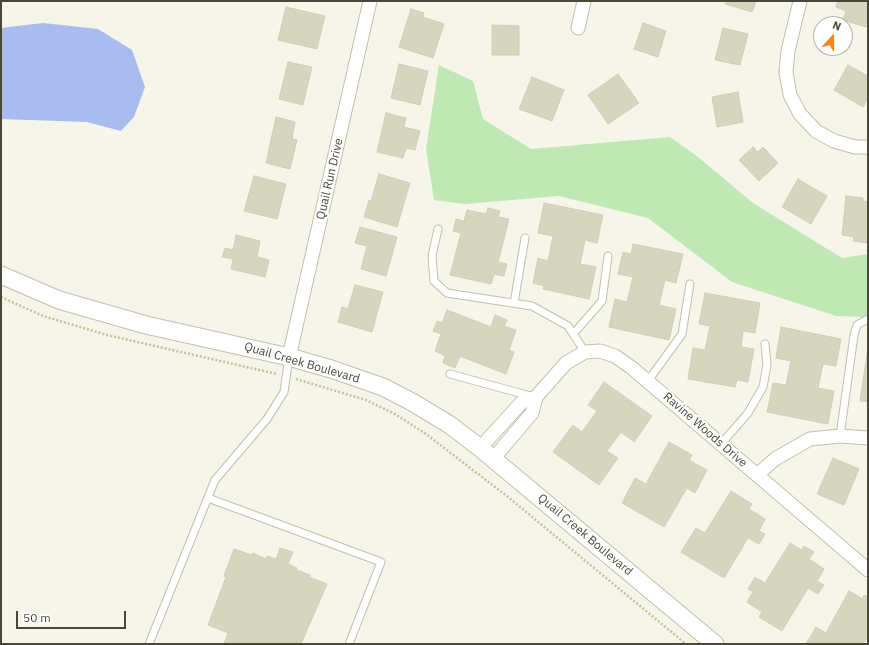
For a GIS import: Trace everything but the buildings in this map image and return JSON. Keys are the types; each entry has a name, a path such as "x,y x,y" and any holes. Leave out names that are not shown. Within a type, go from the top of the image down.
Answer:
{"street":[{"name":"Quail Run Drive","path":"289,357 370,1"},
{"path":"578,28 584,1"},
{"path":"800,1 786,72 790,95 800,114 816,132 834,141 855,147 868,147"},
{"name":"Quail Creek Boulevard","path":"1,275 38,292 73,304 146,325 289,357 331,368 383,387 450,425 487,453 716,644"},
{"name":"Ravine Woods Drive","path":"585,352 600,351 615,356 648,381 868,570"},
{"path":"487,453 532,413 536,397 566,363 585,352"},
{"path":"757,475 775,459 810,439 840,436 868,438"}],"lane":[{"path":"438,229 432,256 434,281 447,293 532,306 568,326 585,352"},
{"path":"514,303 524,238"},
{"path":"574,333 602,301 608,256"},
{"path":"648,381 682,334 690,284"},
{"path":"840,436 854,335 858,325 868,319"},
{"path":"721,444 748,413 763,387 768,365 765,344"},
{"path":"149,644 215,480 267,419 284,392 289,357"},
{"path":"450,374 536,397"},
{"path":"208,498 381,562 349,644"}],"path":[{"path":"1,297 43,316 107,335 286,376 366,400 395,414 426,434 508,497 686,644"}],"green space":[{"path":"439,65 473,81 483,119 531,149 670,137 698,157 753,203 842,258 868,254 868,317 836,316 732,282 648,218 559,196 465,204 434,200 426,149"}],"water":[{"path":"43,23 98,29 132,50 145,87 134,117 121,131 87,122 1,119 1,28"}]}
